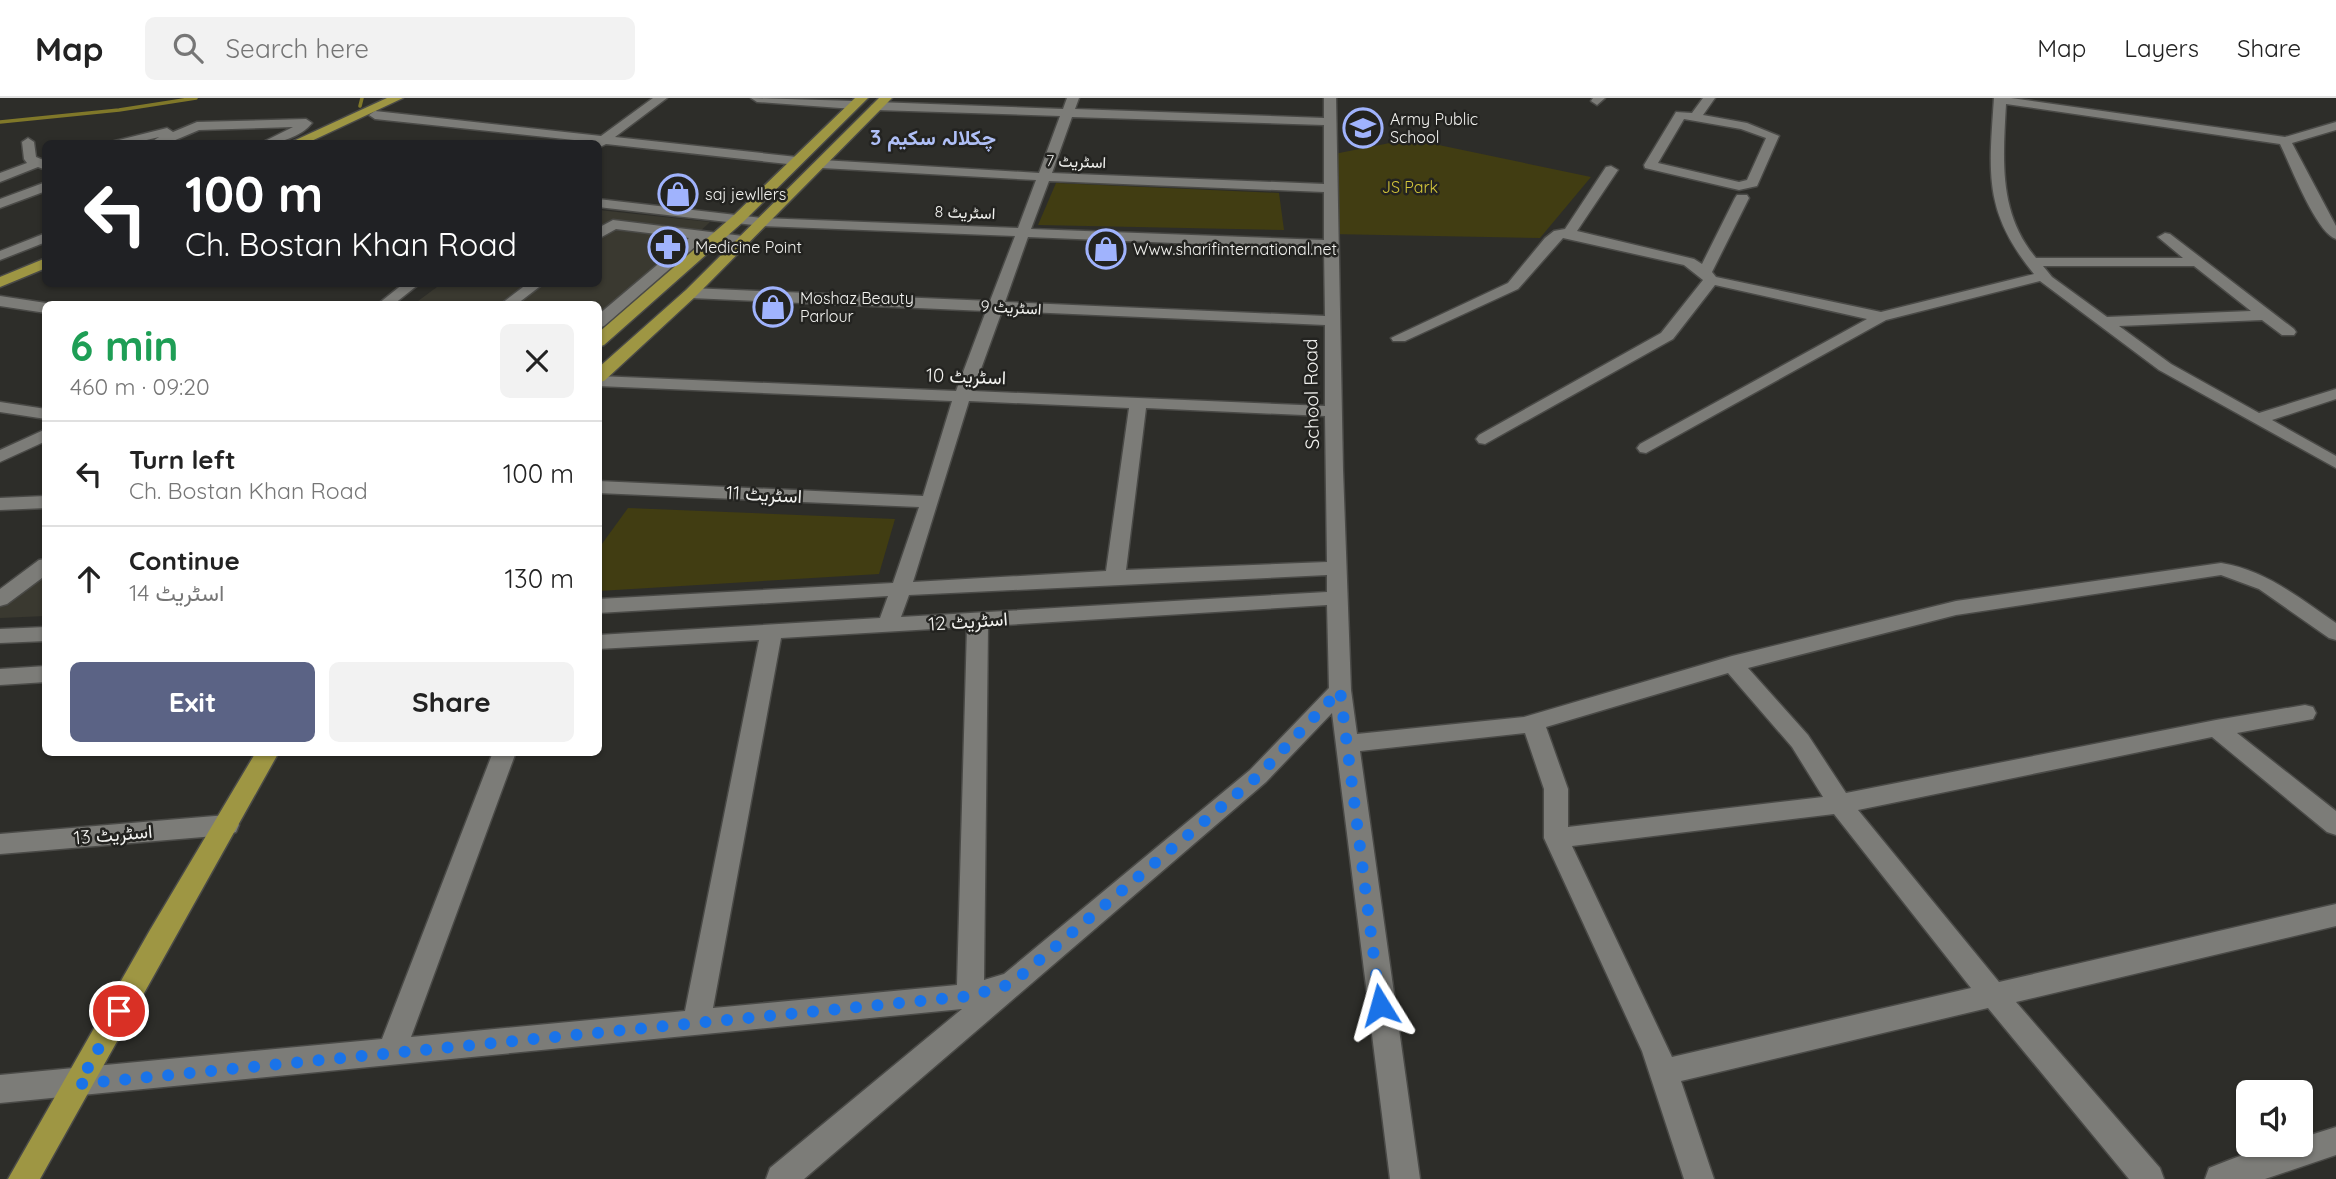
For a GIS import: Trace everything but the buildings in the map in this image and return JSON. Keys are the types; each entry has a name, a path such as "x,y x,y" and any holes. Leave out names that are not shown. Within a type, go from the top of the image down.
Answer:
{"main road":[{"path":"302,140 397,98"},
{"path":"321,140 415,98"},
{"path":"602,338 738,219 858,102"},
{"path":"602,375 691,293 882,102"},
{"path":"0,271 42,253"},
{"path":"0,283 42,264"},
{"path":"23,1179 266,756"}],"street":[{"path":"602,141 661,98"},
{"path":"757,98 858,102"},
{"name":"School Road","path":"1330,98 1331,321 1340,690 1405,1179"},
{"path":"1696,116 1709,98"},
{"path":"2336,126 2285,141 2000,99 1996,169 2002,211 2021,248 2043,276 2101,322 2165,367 2336,463"},
{"path":"882,102 1070,106 1329,122"},
{"path":"887,626 930,502 962,397 1070,106"},
{"path":"375,115 584,140"},
{"path":"1679,115 1696,116 1761,130 1773,136 1752,183 1739,186 1650,165 1679,115"},
{"path":"129,140 197,126 306,123 302,128 274,140"},
{"path":"163,140 197,126"},
{"path":"2305,136 2336,140"},
{"path":"2285,141 2325,222 2336,235"},
{"path":"28,142 37,163"},
{"path":"602,142 797,161"},
{"path":"0,163 37,163"},
{"path":"0,178 37,163"},
{"name":"اسٹریٹ 7","path":"822,163 1044,177 1330,188"},
{"path":"1569,233 1611,170"},
{"path":"0,204 42,188"},
{"path":"1485,439 1667,336 1708,276 1742,198"},
{"name":"اسٹریٹ 8","path":"602,203 762,222 1330,245"},
{"path":"602,232 613,223 743,240"},
{"path":"1399,338 1513,286 1531,268 1550,241 1559,234 1569,233 1689,262 1708,276 1881,317"},
{"path":"602,320 701,234"},
{"path":"2165,237 2288,332"},
{"path":"0,256 42,239"},
{"path":"2033,262 2197,262"},
{"path":"1646,448 1881,317 2043,276"},
{"path":"389,301 408,287"},
{"path":"512,301 532,287"},
{"name":"اسٹریٹ 9","path":"691,293 1331,321"},
{"path":"0,301 42,307"},
{"path":"2101,322 2264,315"},
{"name":"اسٹریٹ 10","path":"602,379 962,397 1333,411"},
{"path":"2258,419 2336,394"},
{"path":"1115,577 1139,403"},
{"path":"0,407 42,413"},
{"path":"0,457 42,436"},
{"name":"اسٹریٹ 11","path":"602,487 930,502"},
{"path":"0,504 42,502"},
{"path":"0,598 42,568"},
{"path":"602,606 1115,577 1336,568"},
{"path":"1347,744 1533,722 1732,664 1956,608 2221,569 2236,570 2254,578 2336,633"},
{"name":"اسٹریٹ 12","path":"602,642 771,634 1338,598"},
{"path":"970,996 978,620"},
{"path":"0,636 42,634"},
{"path":"696,1023 771,634"},
{"path":"1732,664 1800,741 1840,804 1994,996 2149,1179"},
{"path":"0,677 42,674"},
{"path":"780,1179 1258,776 1340,690"},
{"path":"1556,838 1840,804 2216,728 2305,713"},
{"path":"1533,722 1556,789 1556,838 1656,1050 1699,1179"},
{"path":"2216,728 2336,825"},
{"path":"391,1053 503,756"},
{"name":"اسٹریٹ 13","path":"0,844 227,825"},
{"path":"1663,1072 2336,915"},
{"path":"0,1089 79,1084 970,996 1011,984"},
{"path":"2220,1179 2336,1141"}],"shaded area":[{"path":"602,210 710,222 602,324 602,301 418,301 437,287 602,287"},
{"path":"42,575 42,616 0,618 0,605"}],"green space":[{"name":"JS Park","path":"1410,139 1591,177 1540,238 1330,234 1329,155"},
{"path":"1056,183 1279,193 1284,230 1038,225"},
{"path":"628,508 895,519 879,574 602,591 602,544"}],"waterway":[{"path":"0,122 119,110 196,98"},
{"path":"360,106 362,98"}],"place":[{"name":"Army Public School","path":"1363,128"},
{"name":"saj jewllers","path":"678,194"},
{"name":"Medicine Point","path":"668,247"},
{"name":"Www.sharifinternational.net","path":"1106,249"},
{"name":"Moshaz Beauty Parlour","path":"773,307"}],"district":[{"name":"چکلالہ سکیم 3","path":"933,137"}],"route":[{"path":"119,1011 79,1084 970,996 1011,984 1258,776 1340,690 1380,1005"}]}
